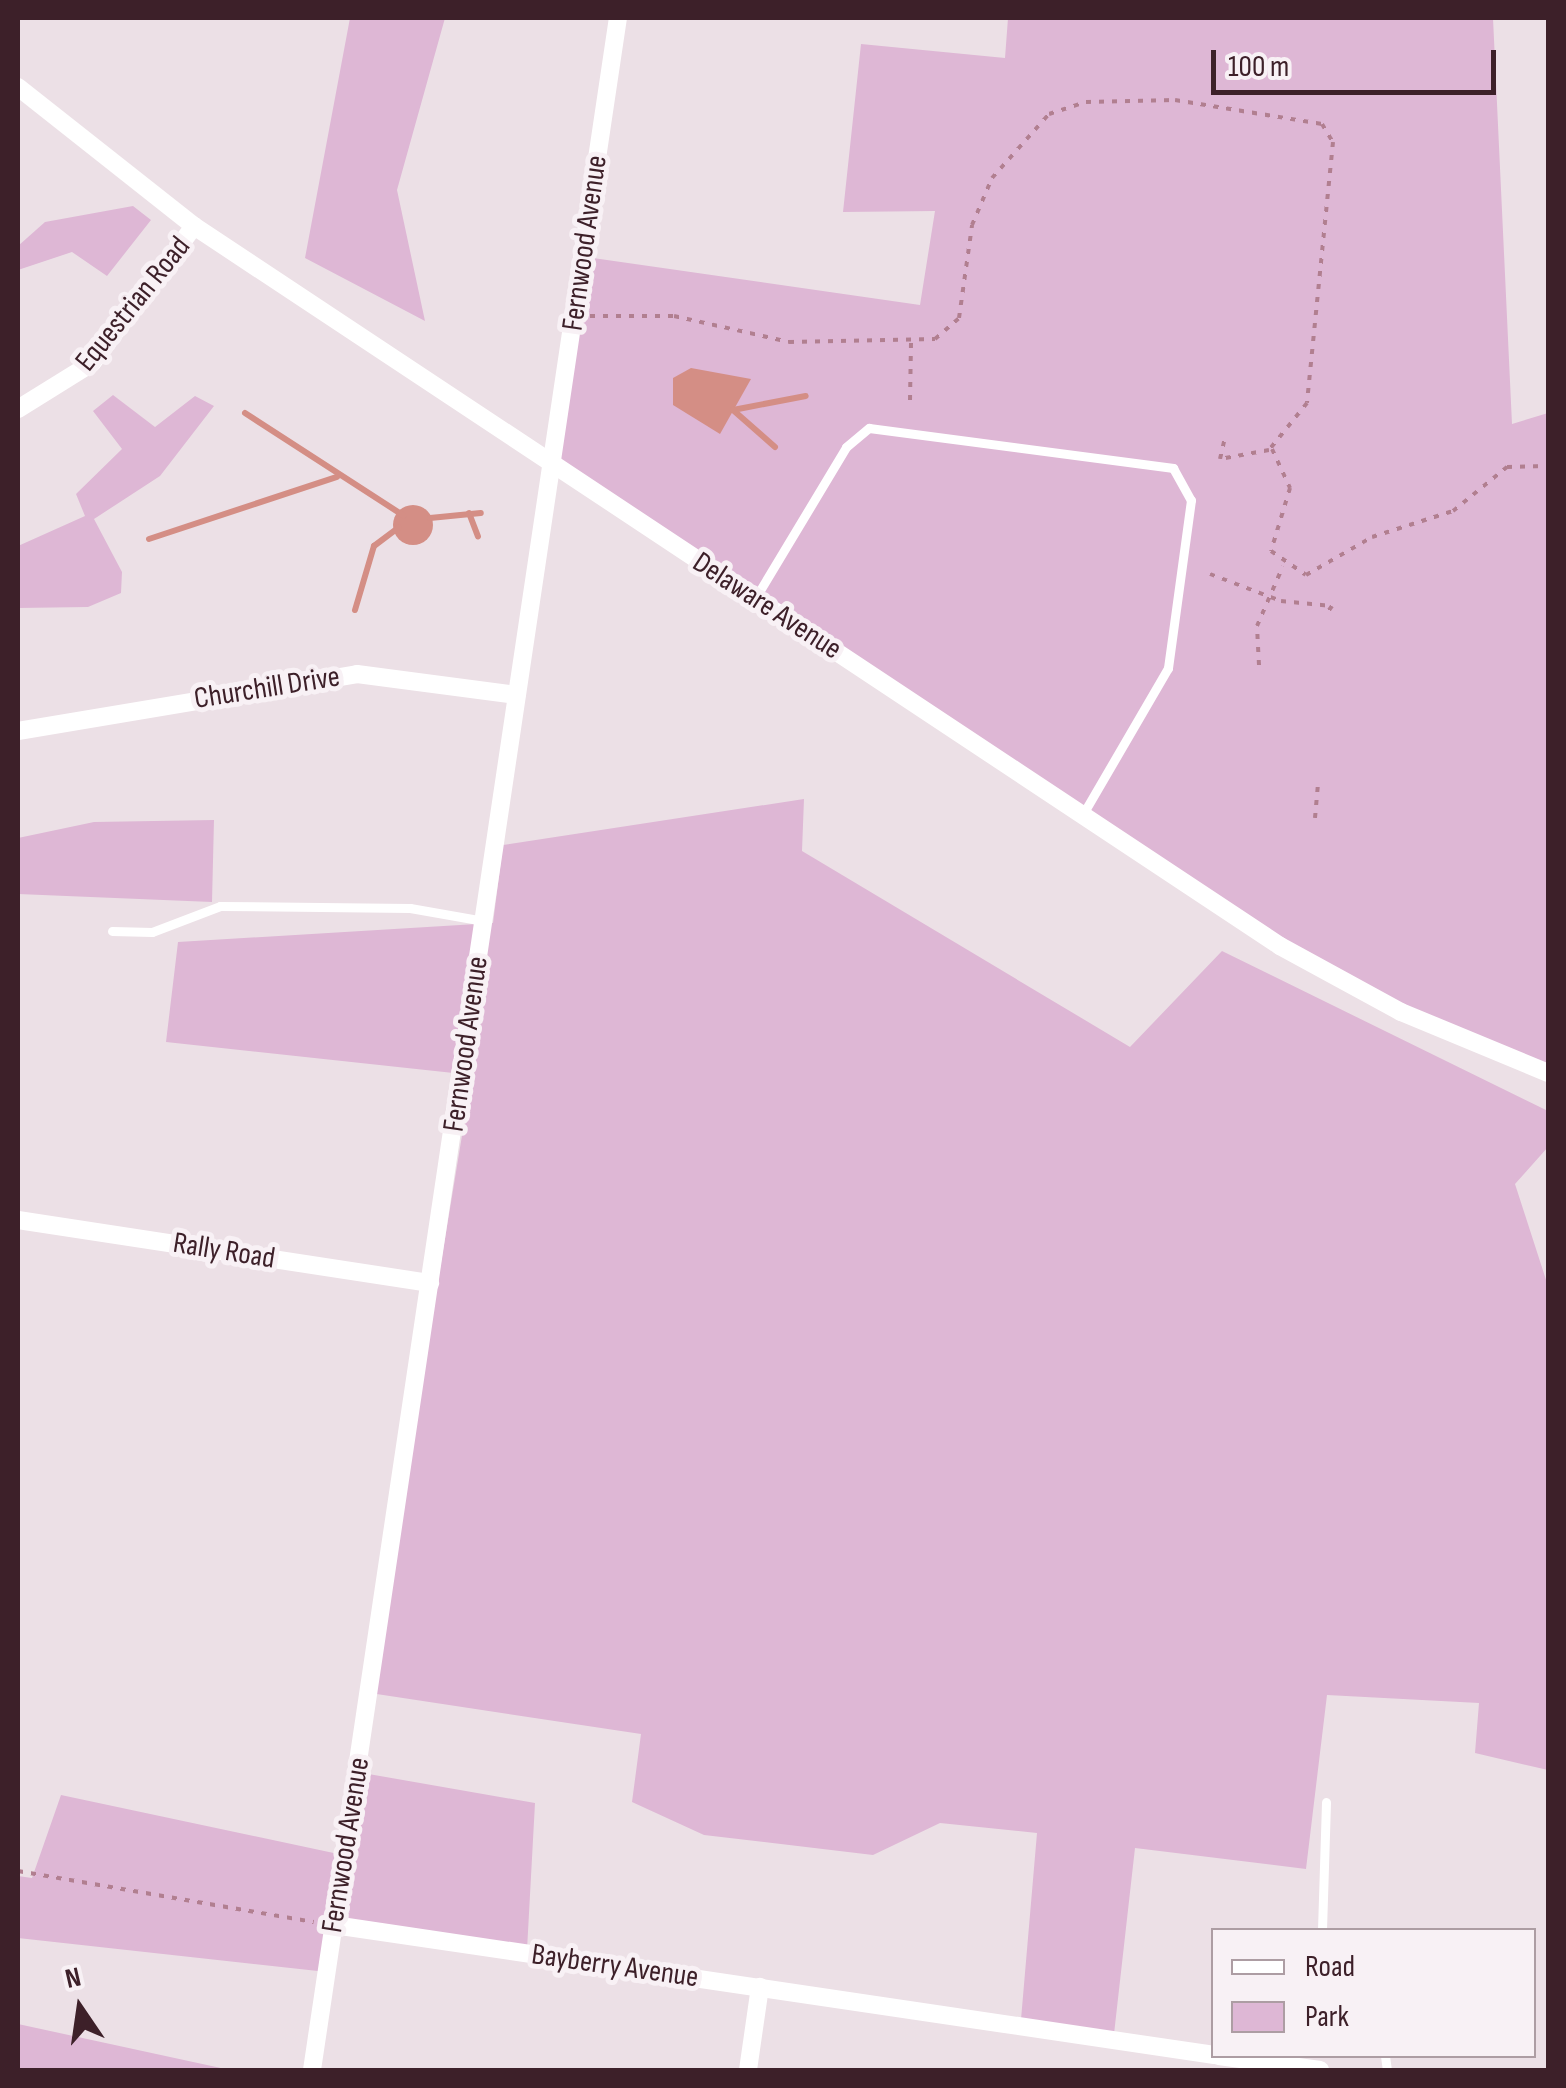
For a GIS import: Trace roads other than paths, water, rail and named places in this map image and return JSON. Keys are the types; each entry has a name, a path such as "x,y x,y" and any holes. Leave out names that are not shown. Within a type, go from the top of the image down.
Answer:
{"street":[{"name":"Fernwood Avenue","path":"312,2070 618,18"},
{"name":"Delaware Avenue","path":"18,87 194,226 1323,971 1548,1073"},
{"name":"Equestrian Road","path":"18,409 92,363 194,226"},
{"name":"Churchill Drive","path":"18,731 357,674 517,695"},
{"name":"Rally Road","path":"18,1220 430,1283"},
{"name":"Bayberry Avenue","path":"334,1926 1211,2054"},
{"path":"748,2070 760,1987"},
{"path":"1186,2070 1189,2051"},
{"name":"Bayberry Avenue","path":"1253,2058 1290,2061 1320,2070"}],"lane":[{"path":"756,597 846,447 870,428 1172,468 1191,500 1168,668 1083,814"},
{"path":"112,931 152,932 220,906 410,908 484,921"},
{"path":"1322,1928 1326,1802"}],"waterway":[{"path":"733,410 806,396"},
{"path":"733,410 775,447"},
{"path":"245,413 404,516"},
{"path":"149,539 337,477"},
{"path":"469,513 478,536"},
{"path":"430,518 481,513"},
{"path":"355,610 374,546 399,527"}]}
